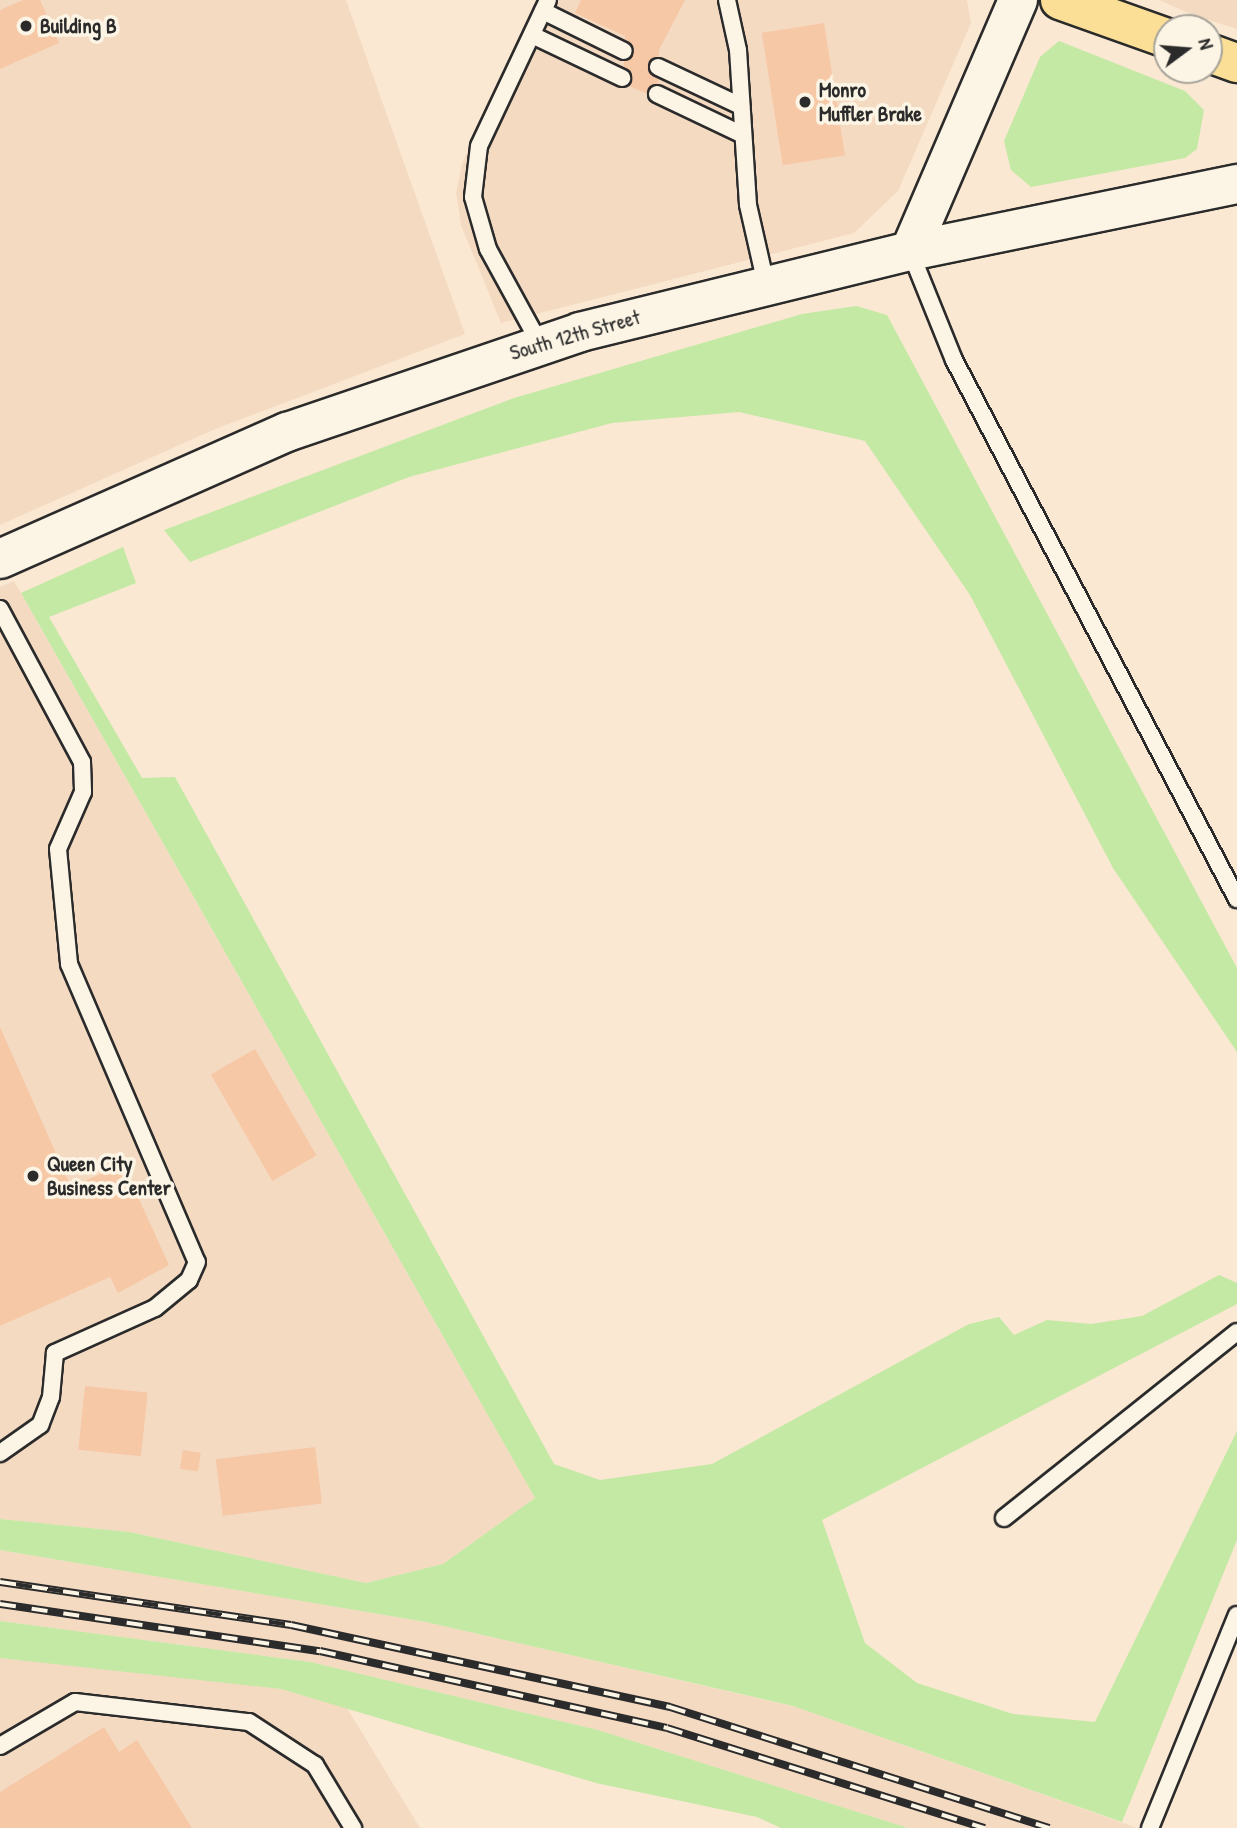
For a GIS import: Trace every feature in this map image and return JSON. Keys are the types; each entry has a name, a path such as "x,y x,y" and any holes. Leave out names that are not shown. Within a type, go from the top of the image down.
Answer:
{"main road":[{"path":"1060,0 1153,33"}],"street":[{"path":"909,251 1018,0"},
{"name":"South 12th Street","path":"0,559 287,432 540,344 766,284 909,251 1237,184"}],"lane":[{"path":"727,0 741,106 748,205 766,284"},
{"path":"540,344 488,249 473,197 479,146 545,6 624,51"},
{"path":"532,35 622,78"},
{"path":"658,67 741,106"},
{"path":"657,94 743,135"},
{"path":"909,251 954,360 1237,899"},
{"path":"0,608 82,762 83,792 58,849 69,964 197,1262 189,1280 155,1308 55,1353 51,1397 40,1425 0,1453"},
{"path":"1004,1518 1237,1332"},
{"path":"1150,1828 1237,1615"},
{"path":"0,1746 75,1702 249,1722 315,1765 353,1828"}],"shaded area":[{"path":"0,0 346,0 465,334 213,430 0,525"},
{"path":"536,0 967,0 971,23 898,191 854,233 501,323 461,225 456,193 462,164"},
{"path":"1159,0 1237,0 1237,29 1223,25 1223,14 1191,14"},
{"path":"14,581 535,1498 443,1564 366,1583 129,1532 0,1519 0,587"},
{"path":"0,1550 426,1622 796,1707 1137,1828 908,1828 598,1730 310,1662 0,1621"},
{"path":"0,1658 177,1674 281,1689 347,1708 420,1828 0,1828"}],"green space":[{"path":"1059,41 1153,78 1153,84 1167,84 1185,91 1204,110 1197,149 1185,158 1031,187 1011,170 1004,141 1040,57"},
{"path":"856,306 887,315 1237,968 1237,1052 1113,868 970,595 865,441 739,412 612,423 409,477 190,562 164,530 514,398 802,314"},
{"path":"123,547 136,583 49,617 142,778 175,777 554,1464 600,1480 712,1464 969,1324 999,1317 1014,1335 1047,1320 1091,1324 1142,1316 1219,1275 1237,1283 1237,1304 822,1520 865,1643 917,1683 1013,1714 1095,1722 1237,1431 1237,1540 1122,1822 793,1706 426,1622 0,1550 0,1519 129,1532 366,1583 443,1564 535,1498 21,593"},
{"path":"0,1621 310,1662 598,1730 908,1828 781,1828 757,1817 596,1783 281,1689 0,1658"}],"building":[{"name":"Building B","path":"23,0 40,0 59,43 0,69 0,10"},
{"path":"581,0 685,0 659,50 658,99 623,83 625,36 575,13"},
{"name":"Monro Muffler Brake","path":"824,23 845,155 783,165 762,33"},
{"name":"Queen City Business Center","path":"0,1027 71,1187 123,1164 169,1265 118,1293 110,1277 0,1326"},
{"path":"255,1049 316,1156 272,1181 211,1074"},
{"path":"85,1386 148,1393 141,1456 78,1450"},
{"path":"315,1447 322,1504 223,1516 216,1459"},
{"path":"183,1450 201,1453 198,1472 180,1469"},
{"path":"104,1727 119,1752 137,1740 192,1828 0,1828 0,1792"}],"railway":[{"path":"0,1582 291,1625 670,1707 1049,1828"},
{"path":"0,1604 320,1651 667,1728 985,1828"}],"place":[{"name":"Building B","path":"26,26"},
{"name":"Monro Muffler Brake","path":"805,102"},
{"name":"Queen City Business Center","path":"33,1176"}]}
